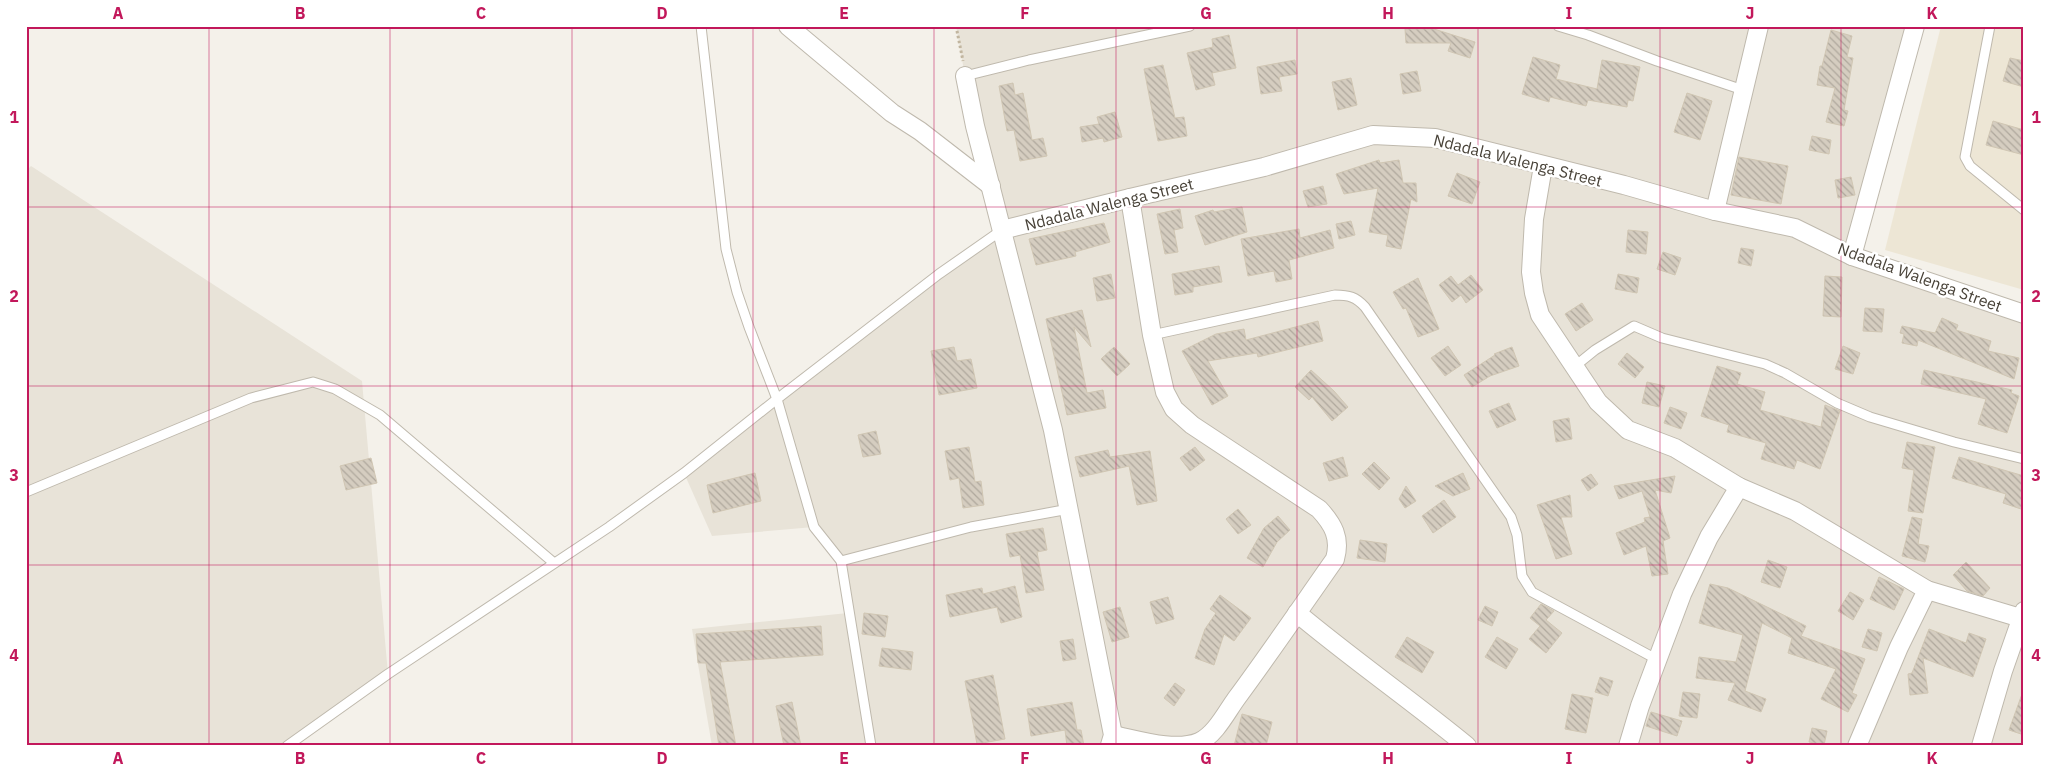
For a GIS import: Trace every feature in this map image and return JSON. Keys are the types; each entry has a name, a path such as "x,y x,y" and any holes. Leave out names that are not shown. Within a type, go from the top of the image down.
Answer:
{"street":[{"path":"788,26 892,113 920,131 990,186"},
{"path":"1715,211 1759,26"},
{"path":"1852,256 1915,26"},
{"path":"966,76 975,126 1053,430 1111,740 1182,746 1198,742 1210,742 1214,730 1335,559 1338,549 1337,536 1331,522 1319,509 1182,417 1165,392 1152,335 1130,198"},
{"name":"Ndadala Walenga Street","path":"1002,230 1264,166 1374,135 1435,138 1624,185 1715,211 1795,228 1852,256 2024,314"},
{"path":"1543,166 1534,219 1531,272 1534,294 1540,315 1598,402 1628,430 1675,448 1738,486 1795,511 1926,590 2023,616 2002,671 1981,746"},
{"path":"1628,746 1640,706 1682,594 1701,553 1738,486"},
{"path":"1857,746 1899,647 1926,590"},
{"path":"1297,613 1338,648 1430,716 1467,746"}],"lane":[{"path":"702,26 726,249 743,310 777,399 814,527 840,561 871,746"},
{"path":"966,76 1029,60 1190,26"},
{"path":"1558,26 1743,90"},
{"path":"1990,26 1965,156 1970,166 2024,210"},
{"path":"287,746 388,674 609,527 684,473 939,274 1002,230"},
{"path":"1152,335 1335,295 1348,295 1357,298 1511,517 1517,535 1522,576 1532,592 1658,660"},
{"path":"1574,367 1595,350 1634,326 1662,338 1765,364 1785,372 1837,403 1870,417 1954,442 2024,459"},
{"path":"26,492 251,398 313,382 335,389 380,415 554,563"},
{"path":"840,561 971,527 1069,509"}],"path":[{"path":"956,26 966,76"}],"shaded area":[{"path":"956,26 1914,26 1852,256 2024,314 2024,746 712,746 692,629 848,613 841,561 814,527 712,536 684,473 1002,230 965,76"},
{"path":"1941,26 2024,26 2024,290 1885,250"},
{"path":"31,166 362,381 388,674 287,746 26,746 26,171"}],"building":[{"path":"1405,29 1434,29 1475,42 1470,58 1448,51 1451,43 1406,43"},
{"path":"1831,30 1852,36 1847,57 1853,58 1844,110 1848,111 1844,126 1826,122 1835,88 1817,85 1820,66 1822,66"},
{"path":"1229,35 1236,68 1212,73 1215,85 1196,90 1187,53 1213,47 1212,39"},
{"path":"1533,57 1560,65 1556,79 1597,89 1602,60 1640,67 1633,101 1628,100 1627,107 1588,100 1586,106 1550,97 1549,102 1522,94"},
{"path":"2010,58 2024,61 2024,87 2003,81"},
{"path":"1295,60 1297,74 1279,77 1282,91 1261,94 1257,67"},
{"path":"1163,65 1175,118 1184,117 1187,136 1158,141 1144,69"},
{"path":"1417,71 1421,91 1403,94 1400,74"},
{"path":"1351,78 1357,105 1338,110 1332,82"},
{"path":"1013,83 1015,95 1023,93 1032,140 1043,138 1047,156 1020,161 1014,130 1007,131 999,86"},
{"path":"1687,93 1712,101 1700,140 1674,132"},
{"path":"1115,112 1122,137 1104,142 1103,138 1082,142 1080,127 1099,124 1097,117"},
{"path":"1993,121 2024,130 2024,155 1986,145"},
{"path":"1812,136 1831,140 1829,154 1809,150"},
{"path":"1739,157 1788,166 1781,204 1731,195"},
{"path":"1379,160 1380,163 1399,160 1403,183 1416,183 1417,202 1411,199 1401,249 1386,246 1388,235 1369,232 1378,188 1344,194 1336,174"},
{"path":"1457,173 1480,182 1472,204 1448,196"},
{"path":"1851,177 1855,195 1838,198 1835,180"},
{"path":"1323,186 1327,204 1308,207 1303,191"},
{"path":"1242,207 1247,232 1205,245 1195,216 1213,210 1214,212"},
{"path":"1180,209 1183,228 1174,230 1178,252 1165,254 1157,214"},
{"path":"1351,221 1355,235 1339,239 1336,224"},
{"path":"1104,223 1110,242 1075,252 1076,256 1036,265 1029,239"},
{"path":"1299,229 1300,238 1330,230 1334,248 1289,260 1292,279 1276,282 1274,271 1248,276 1241,239"},
{"path":"1628,230 1648,232 1646,254 1626,252"},
{"path":"1741,248 1754,250 1751,266 1738,263"},
{"path":"1663,252 1681,258 1675,275 1657,269"},
{"path":"1219,266 1222,282 1193,287 1193,292 1175,295 1172,274"},
{"path":"1111,274 1115,298 1097,301 1093,278"},
{"path":"1618,274 1639,278 1637,293 1615,289"},
{"path":"1471,275 1483,290 1466,303 1461,295 1452,302 1439,285 1451,276 1458,285"},
{"path":"1825,276 1842,277 1841,317 1823,316"},
{"path":"1418,278 1439,329 1418,337 1406,308 1403,309 1393,292"},
{"path":"1582,303 1593,320 1576,331 1565,314"},
{"path":"1865,308 1884,309 1882,332 1863,331"},
{"path":"1082,310 1091,347 1074,327 1087,393 1103,390 1106,408 1067,415 1046,319"},
{"path":"1942,318 1958,325 1956,330 1991,341 1988,351 2019,358 2014,379 1918,340 1917,346 1902,343 1904,334 1900,333 1902,326 1935,333"},
{"path":"1318,321 1323,341 1258,357 1257,353 1208,361 1228,396 1212,405 1182,351 1216,334 1244,329 1246,340"},
{"path":"1448,346 1461,365 1445,376 1431,358"},
{"path":"1843,346 1860,353 1853,374 1835,369"},
{"path":"954,347 957,361 971,359 977,388 939,395 931,351"},
{"path":"1114,347 1130,364 1117,376 1101,359"},
{"path":"1512,347 1519,366 1490,376 1472,387 1464,375 1494,354"},
{"path":"1627,353 1644,367 1635,378 1618,364"},
{"path":"1717,366 1741,373 1737,384 1765,392 1760,410 1821,427 1825,405 1840,411 1820,469 1797,460 1794,469 1761,459 1766,443 1727,432 1729,425 1701,416"},
{"path":"1311,370 1348,407 1332,421 1312,397 1309,400 1295,387"},
{"path":"1924,370 2012,390 2011,393 2019,396 2007,433 1978,424 1986,399 1921,384"},
{"path":"1647,382 1665,386 1659,407 1642,403"},
{"path":"1509,403 1516,420 1497,428 1489,411"},
{"path":"1670,407 1687,413 1681,429 1664,423"},
{"path":"1569,418 1572,439 1556,442 1553,421"},
{"path":"876,431 881,454 863,457 858,435"},
{"path":"1907,442 1935,447 1923,513 1908,511 1914,470 1902,468"},
{"path":"969,447 975,482 981,481 984,505 963,508 959,478 950,480 945,451"},
{"path":"1195,447 1205,460 1190,471 1180,458"},
{"path":"1108,450 1110,457 1150,451 1157,501 1137,505 1129,466 1080,477 1075,457"},
{"path":"1343,457 1348,476 1329,481 1323,463"},
{"path":"1959,457 2024,476 2024,510 2003,503 2006,494 1952,478"},
{"path":"371,458 377,483 346,490 340,466"},
{"path":"1374,462 1390,478 1379,490 1362,474"},
{"path":"755,473 761,501 713,513 707,485"},
{"path":"1463,473 1470,489 1453,496 1435,486"},
{"path":"1591,474 1598,484 1588,491 1581,480"},
{"path":"1675,476 1671,493 1655,490 1670,538 1663,541 1668,574 1652,576 1646,546 1624,555 1616,533 1645,522 1644,518 1650,517 1642,491 1619,499 1614,486"},
{"path":"1406,486 1416,501 1405,508 1399,499"},
{"path":"1570,495 1572,517 1561,517 1572,554 1556,559 1537,505"},
{"path":"1444,500 1456,517 1433,533 1422,516"},
{"path":"1238,509 1251,525 1238,534 1226,519"},
{"path":"1278,516 1290,530 1277,542 1263,567 1247,558 1264,528"},
{"path":"1912,517 1922,519 1918,544 1929,546 1925,562 1902,556"},
{"path":"1043,528 1047,550 1037,552 1044,590 1026,593 1020,555 1010,557 1006,534"},
{"path":"1360,540 1387,544 1385,562 1357,558"},
{"path":"1768,560 1787,567 1780,588 1761,582"},
{"path":"1966,562 1990,588 1983,596 1967,591 1953,575"},
{"path":"1879,577 1904,589 1894,610 1870,599"},
{"path":"1710,584 1728,588 1806,626 1801,636 1865,659 1852,693 1857,695 1848,712 1821,699 1836,669 1788,653 1792,638 1762,623 1745,691 1766,699 1761,712 1728,700 1735,683 1696,678 1699,657 1736,662 1743,635 1699,623"},
{"path":"1015,586 1022,617 1001,623 997,607 950,617 946,595 982,588 983,594"},
{"path":"1850,592 1864,600 1853,620 1838,611"},
{"path":"1220,595 1251,618 1234,641 1224,634 1214,665 1195,658 1205,629 1216,613 1210,609"},
{"path":"1168,597 1174,619 1156,624 1150,602"},
{"path":"1541,604 1554,611 1546,620 1562,633 1546,653 1529,639 1540,626 1530,618"},
{"path":"1485,606 1498,612 1492,626 1478,620"},
{"path":"1120,607 1129,637 1112,642 1103,612"},
{"path":"864,613 888,616 885,637 862,634"},
{"path":"821,626 823,655 720,662 736,746 719,746 706,663 698,663 696,634"},
{"path":"1868,629 1882,633 1877,651 1862,647"},
{"path":"1929,629 1966,643 1969,633 1986,639 1973,677 1923,658 1928,693 1910,695 1908,674 1912,673"},
{"path":"1407,637 1434,652 1422,673 1395,657"},
{"path":"1497,637 1518,649 1506,669 1485,657"},
{"path":"1073,639 1076,659 1063,661 1060,641"},
{"path":"882,648 913,652 911,670 879,666"},
{"path":"993,675 1005,739 977,744 965,681"},
{"path":"1600,677 1613,681 1608,696 1595,692"},
{"path":"1175,683 1185,690 1174,706 1164,698"},
{"path":"1683,692 1700,694 1697,718 1679,716"},
{"path":"1572,694 1593,698 1586,733 1565,729"},
{"path":"2022,694 2024,694 2024,735 2009,730"},
{"path":"792,702 801,746 784,746 776,706"},
{"path":"1072,702 1077,730 1081,730 1084,746 1067,746 1065,730 1031,736 1027,709"},
{"path":"1651,712 1682,721 1677,736 1646,726"},
{"path":"1242,714 1272,722 1266,746 1234,746"},
{"path":"1812,728 1827,731 1824,745 1809,742"}]}
